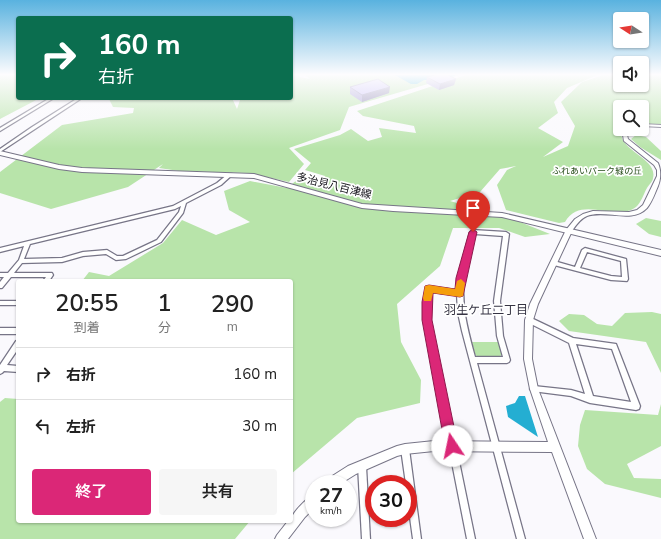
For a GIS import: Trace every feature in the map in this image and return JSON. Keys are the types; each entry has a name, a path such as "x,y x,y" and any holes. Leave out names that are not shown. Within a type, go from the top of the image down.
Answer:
{"main road":[{"name":"多治見八百津線","path":"0,152 59,167 82,170 254,176 362,206 392,209 492,213 661,253"}],"street":[{"path":"0,130 49,100"},
{"path":"0,152 33,128 77,100"},
{"path":"649,125 661,126"},
{"path":"590,539 554,447 534,389 528,359 529,320 534,304 568,230 577,220 585,215 593,213 630,214 639,211 645,206 660,176 660,170 656,164 632,146 626,140 625,136"},
{"path":"0,250 175,207 219,184 230,175"},
{"path":"21,261 62,260 83,254 107,252 116,258 124,258 159,241 181,212 184,203"},
{"path":"473,360 507,360 500,336 497,301 506,234 485,234 473,232 461,278 460,293 464,331 521,539"},
{"path":"0,286 21,261 28,243"},
{"path":"554,263 610,278 625,279 624,260 585,250 577,269"},
{"path":"0,275 50,275 47,279"},
{"path":"460,293 429,288 427,320 470,539"},
{"path":"0,302 16,303"},
{"path":"529,320 572,341 614,346 636,406 590,399 571,393 534,389"},
{"path":"0,331 16,331"},
{"path":"572,341 590,399"},
{"path":"1,369 16,346"},
{"path":"1,369 16,369"},
{"path":"342,475 362,465 405,449 452,446 554,447"},
{"path":"405,449 417,539"},
{"path":"362,465 364,538"},
{"path":"281,539 305,509"}],"green space":[{"path":"0,99 36,100 0,119"},
{"path":"376,99 349,107 340,130 289,148 304,164 289,182 249,173 179,171 159,168 163,164 128,187 51,209 0,193 0,172 62,125 133,113 134,108 113,107 110,100 233,100 237,109 240,100"},
{"name":"ふれあいパーク緑の丘","path":"393,99 557,99 554,102 558,113 538,128 563,142 543,157 568,146 575,126 561,102 564,99 661,99 661,125 649,124 649,100 613,100 613,136 622,136 627,145 645,160 653,171 653,178 641,201 636,207 628,211 580,210 572,214 565,222 559,223 506,210 497,185 507,170 516,166 500,169 480,192 450,201 510,218 550,234 525,237 499,228 453,228 440,266 397,304 401,342 421,380 420,403 357,418 293,472 293,279 84,279 89,272 109,276 163,243 182,220 216,235 250,222 229,210 224,191 250,181 287,188 297,180 321,187 325,176 305,170 311,163 294,149 340,135 351,129 368,141 382,137 379,128 416,133 414,126 363,116 357,111"},
{"path":"635,136 646,137 661,151 661,160 640,147 631,139"},
{"path":"646,218 661,221 661,237 649,234 636,224"},
{"path":"652,312 661,314 661,373 646,342 569,331 559,321 569,314 584,315 597,324 612,326 625,313"},
{"path":"472,342 498,342 502,354 499,358 478,358 475,354"},
{"path":"5,398 16,399 16,523 248,523 235,539 0,539 0,402"},
{"path":"661,404 661,446 627,464 634,478 661,479 661,498 605,484 587,469 578,446 580,425 585,410 658,415"}],"water":[{"path":"519,396 525,396 538,437 508,417 506,406 515,403"}],"slow traffic":[{"path":"427,298 429,288 460,293 461,283"}],"district":[{"name":"羽生ケ丘二丁目","path":"486,310"}],"route":[{"path":"452,446 427,320 427,302 429,288 460,293 461,278 473,232"}]}
